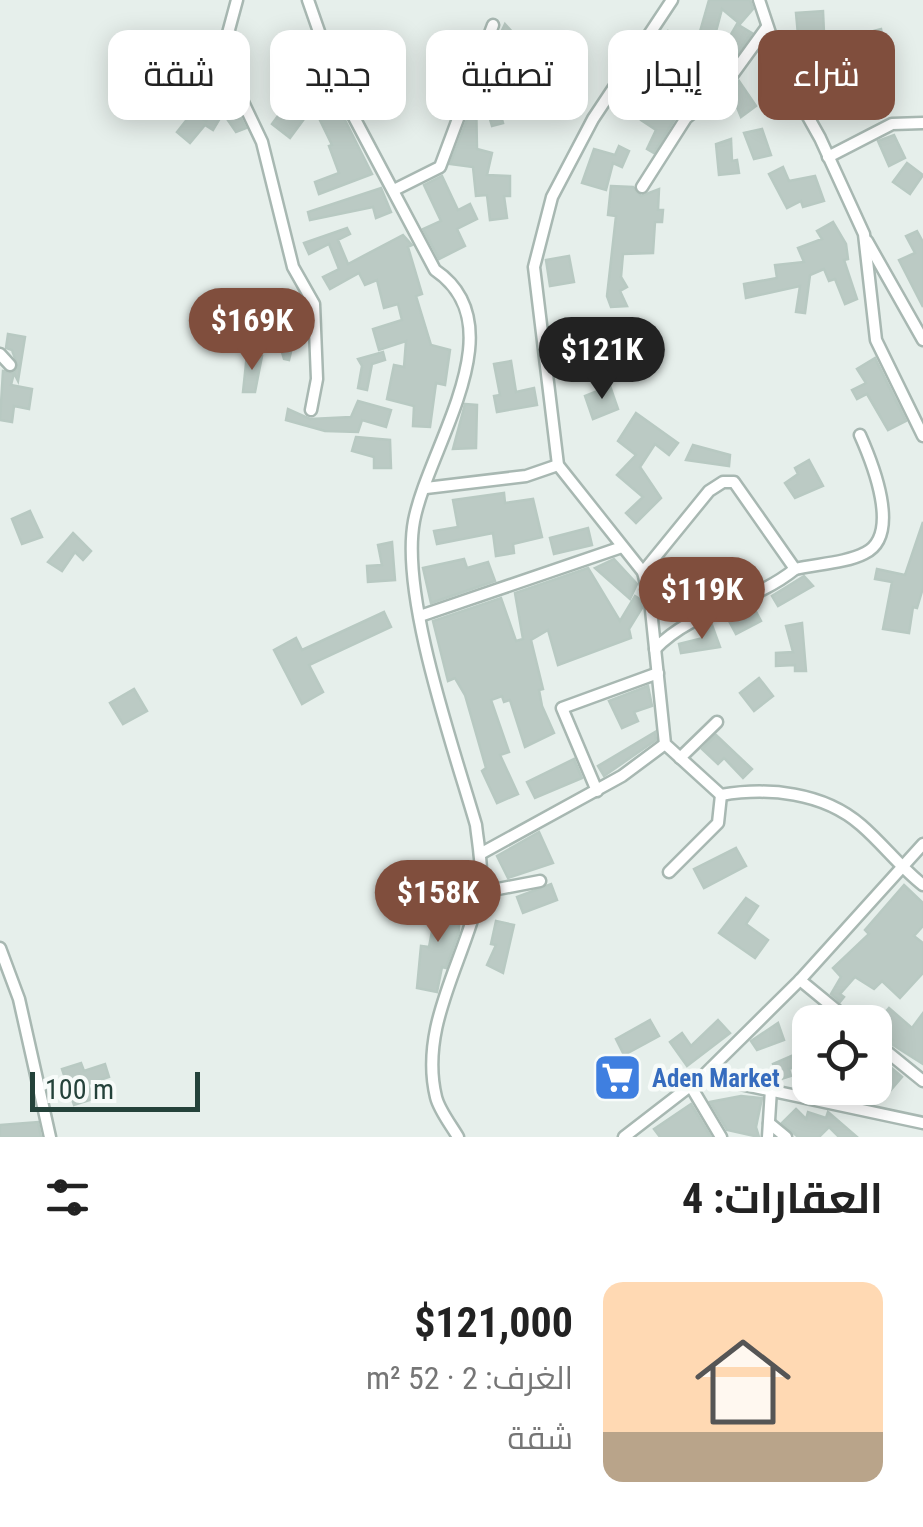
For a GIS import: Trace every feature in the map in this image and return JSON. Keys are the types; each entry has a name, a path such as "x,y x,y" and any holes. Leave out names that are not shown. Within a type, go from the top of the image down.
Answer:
{"street":[{"path":"237,0 224,48 232,80 262,142 293,267 314,304 316,379 311,410"},
{"path":"308,0 339,89 396,189 435,270 454,282 468,308 470,352 414,520 412,565 420,616 476,825 480,854 480,886 443,999 436,1044 436,1099 458,1137"},
{"path":"672,0 593,120 560,182 534,267 558,464 643,572 665,744 721,795"},
{"path":"759,0 768,30"},
{"path":"396,189 440,167 492,26"},
{"path":"642,187 686,118 722,90 766,26"},
{"path":"809,120 864,234 923,340"},
{"path":"828,156 892,124 923,123"},
{"path":"864,234 876,340 923,436"},
{"path":"0,354 10,365"},
{"path":"655,649 684,622 771,585 795,568 864,554 875,546 883,527 877,474 860,435"},
{"path":"426,488 526,476 558,464"},
{"path":"643,572 709,491 723,482 734,482 795,568"},
{"path":"420,616 622,546"},
{"path":"597,791 562,708 658,673"},
{"path":"680,758 717,722"},
{"path":"480,854 597,791 665,744"},
{"path":"721,795 762,788 807,797 859,823 900,868 923,885"},
{"path":"669,872 718,823 721,795"},
{"path":"624,1137 703,1076 800,980 923,844"},
{"path":"480,886 498,889 540,881"},
{"path":"0,948 19,999 50,1137"},
{"path":"800,980 830,1005"},
{"path":"892,1056 923,1081"},
{"path":"703,1076 923,1124"},
{"path":"690,1085 721,1137"},
{"path":"768,1137 771,1090"},
{"path":"769,1123 786,1137"}],"building":[{"path":"709,0 750,0 753,9 740,24 722,9 716,30 700,30"},
{"path":"823,11 824,30 798,30 796,13"},
{"path":"737,24 752,33 738,52 738,30 734,30"},
{"path":"738,82 756,106 741,117 738,110"},
{"path":"186,120 219,120 213,130 205,125 190,143 177,132"},
{"path":"228,120 242,120 246,128 236,132"},
{"path":"275,120 303,120 290,138 272,124"},
{"path":"320,120 345,120 372,174 319,194 315,182 339,173 329,146 332,145"},
{"path":"467,120 476,120 477,149 492,153 487,175 510,176 510,196 504,196 507,218 490,220 487,195 476,196 473,167 450,164"},
{"path":"641,120 674,120 654,153 647,149 656,130"},
{"path":"762,129 771,155 754,159 744,133"},
{"path":"894,135 905,158 889,166 878,141"},
{"path":"731,139 732,161 737,160 739,173 719,175 716,144"},
{"path":"619,146 629,151 622,167 613,163 606,190 582,183 594,149 615,155"},
{"path":"907,163 923,175 910,194 893,182"},
{"path":"783,167 789,181 815,176 824,201 803,207 801,201 787,208 769,174"},
{"path":"442,176 458,210 470,204 477,219 457,229 465,246 439,259 423,229 441,221 424,185"},
{"path":"611,186 633,187 641,196 659,189 658,210 663,210 662,222 655,222 653,253 623,254 621,277 627,287 620,291 627,306 611,307 607,296 616,216 608,215"},
{"path":"381,188 391,212 376,218 373,207 310,220 308,212"},
{"path":"833,222 846,244 848,259 844,260 857,299 845,304 835,279 829,281 824,269 810,275 805,313 796,312 800,286 746,298 744,284 777,278 775,265 804,262 798,248 822,239 817,231"},
{"path":"347,228 350,234 338,240 348,264 403,235 412,245 408,247 422,294 416,296 431,345 450,350 445,385 436,383 430,427 413,426 414,406 387,399 394,365 404,367 406,341 379,350 373,329 402,320 398,304 384,308 377,280 365,285 359,273 330,289 323,277 339,269 329,244 309,254 304,243"},
{"path":"917,231 923,242 923,307 899,260 915,253 906,236"},
{"path":"569,256 574,282 550,286 546,260"},
{"path":"287,320 306,322 307,336 295,335 289,360 284,359 281,349"},
{"path":"607,321 609,337 565,343 563,327"},
{"path":"8,334 25,337 18,381 14,373 11,385 32,389 29,409 14,406 12,422 0,420 3,371 13,373 18,367 12,350 6,348"},
{"path":"383,352 385,360 372,364 367,390 358,388 362,366 358,359"},
{"path":"247,354 262,356 255,392 243,392"},
{"path":"875,358 906,421 888,430 867,394 857,399 852,390 866,383 857,369"},
{"path":"511,361 516,392 534,388 537,405 497,412 494,396 500,395 494,364"},
{"path":"610,386 618,409 593,419 585,396"},
{"path":"358,401 391,410 386,427 362,420 358,432 325,431 286,420 288,409 310,419 351,417"},
{"path":"465,404 477,405 476,448 453,449"},
{"path":"636,413 678,443 669,455 655,444 640,467 661,498 636,523 626,513 643,497 617,475 636,455 618,441"},
{"path":"356,437 390,440 391,468 374,468 374,457 352,451"},
{"path":"693,445 730,455 729,466 686,460"},
{"path":"809,460 823,486 795,498 785,483 798,474 795,468"},
{"path":"504,493 505,503 533,499 542,537 513,544 514,553 496,556 493,533 437,544 434,531 458,527 453,500"},
{"path":"30,511 42,537 22,544 12,519"},
{"path":"923,522 923,588 917,608 913,607 909,633 883,629 892,582 875,579 877,569 905,575"},
{"path":"588,528 592,545 554,554 550,538"},
{"path":"73,533 91,551 83,560 75,552 62,571 48,562"},
{"path":"392,542 395,580 368,582 367,566 382,565 378,545"},
{"path":"464,559 467,568 488,562 495,581 431,603 423,568"},
{"path":"614,559 637,584 630,599 595,568"},
{"path":"588,568 620,621 635,596 641,600 642,608 629,629 631,638 558,665 548,630 531,640 543,689 539,690 542,706 554,733 525,747 510,700 504,702 502,696 491,700 509,752 500,755 518,794 497,803 482,771 486,768 465,695 455,678 448,681 433,621 501,598 516,641 523,639 515,593"},
{"path":"804,576 813,586 778,606 772,596"},
{"path":"753,606 761,621 736,634 728,619"},
{"path":"384,612 391,627 309,665 323,692 302,704 274,650 296,638 302,650"},
{"path":"802,623 806,671 795,671 795,665 776,666 776,653 793,652 786,626"},
{"path":"712,625 720,647 681,653 679,644 703,638 700,630"},
{"path":"759,678 773,696 754,711 740,693"},
{"path":"648,686 652,706 634,712 638,721 622,728 609,701"},
{"path":"134,689 147,711 123,724 110,703"},
{"path":"655,732 656,740 604,776 598,766"},
{"path":"716,735 752,769 743,778 724,758 718,764 702,749"},
{"path":"574,759 582,778 535,798 527,782"},
{"path":"539,832 553,863 508,878 497,856"},
{"path":"736,848 746,866 704,888 694,869"},
{"path":"457,866 472,868 468,901 455,901"},
{"path":"551,884 557,900 523,913 517,897"},
{"path":"904,885 923,903 923,926 914,936 923,943 923,973 900,998 882,981 874,989 855,977 840,994 844,997 840,1002 831,994 841,977 833,968 869,934 865,930"},
{"path":"746,898 758,906 746,924 768,940 755,958 719,933"},
{"path":"426,900 438,902 437,908 459,910 459,932 446,968 442,967 437,992 417,988 421,946 429,947 434,921 424,920"},
{"path":"496,921 514,925 503,973 487,965 496,945 491,944"},
{"path":"892,1011 912,1028 923,1013 923,1064 892,1044"},
{"path":"650,1020 659,1036 624,1055 616,1039"},
{"path":"718,1020 730,1033 687,1066 670,1042 682,1033 691,1046"},
{"path":"778,1023 784,1040 757,1050 751,1041"},
{"path":"792,1056 791,1076 778,1080 773,1064"},
{"path":"81,1063 84,1071 105,1064 109,1077 88,1084 93,1099 74,1105 62,1069"},
{"path":"892,1068 902,1077 892,1089"},
{"path":"741,1096 762,1098 756,1127 759,1137 727,1130 710,1102"},
{"path":"691,1104 711,1137 660,1137 654,1129"},
{"path":"796,1109 806,1119 808,1112 826,1118 828,1112 857,1137 839,1137 829,1127 819,1137 798,1137 782,1123"},
{"path":"38,1122 41,1137 0,1137 0,1125"}],"place":[{"name":"Aden Market","path":"617,1078"}]}
